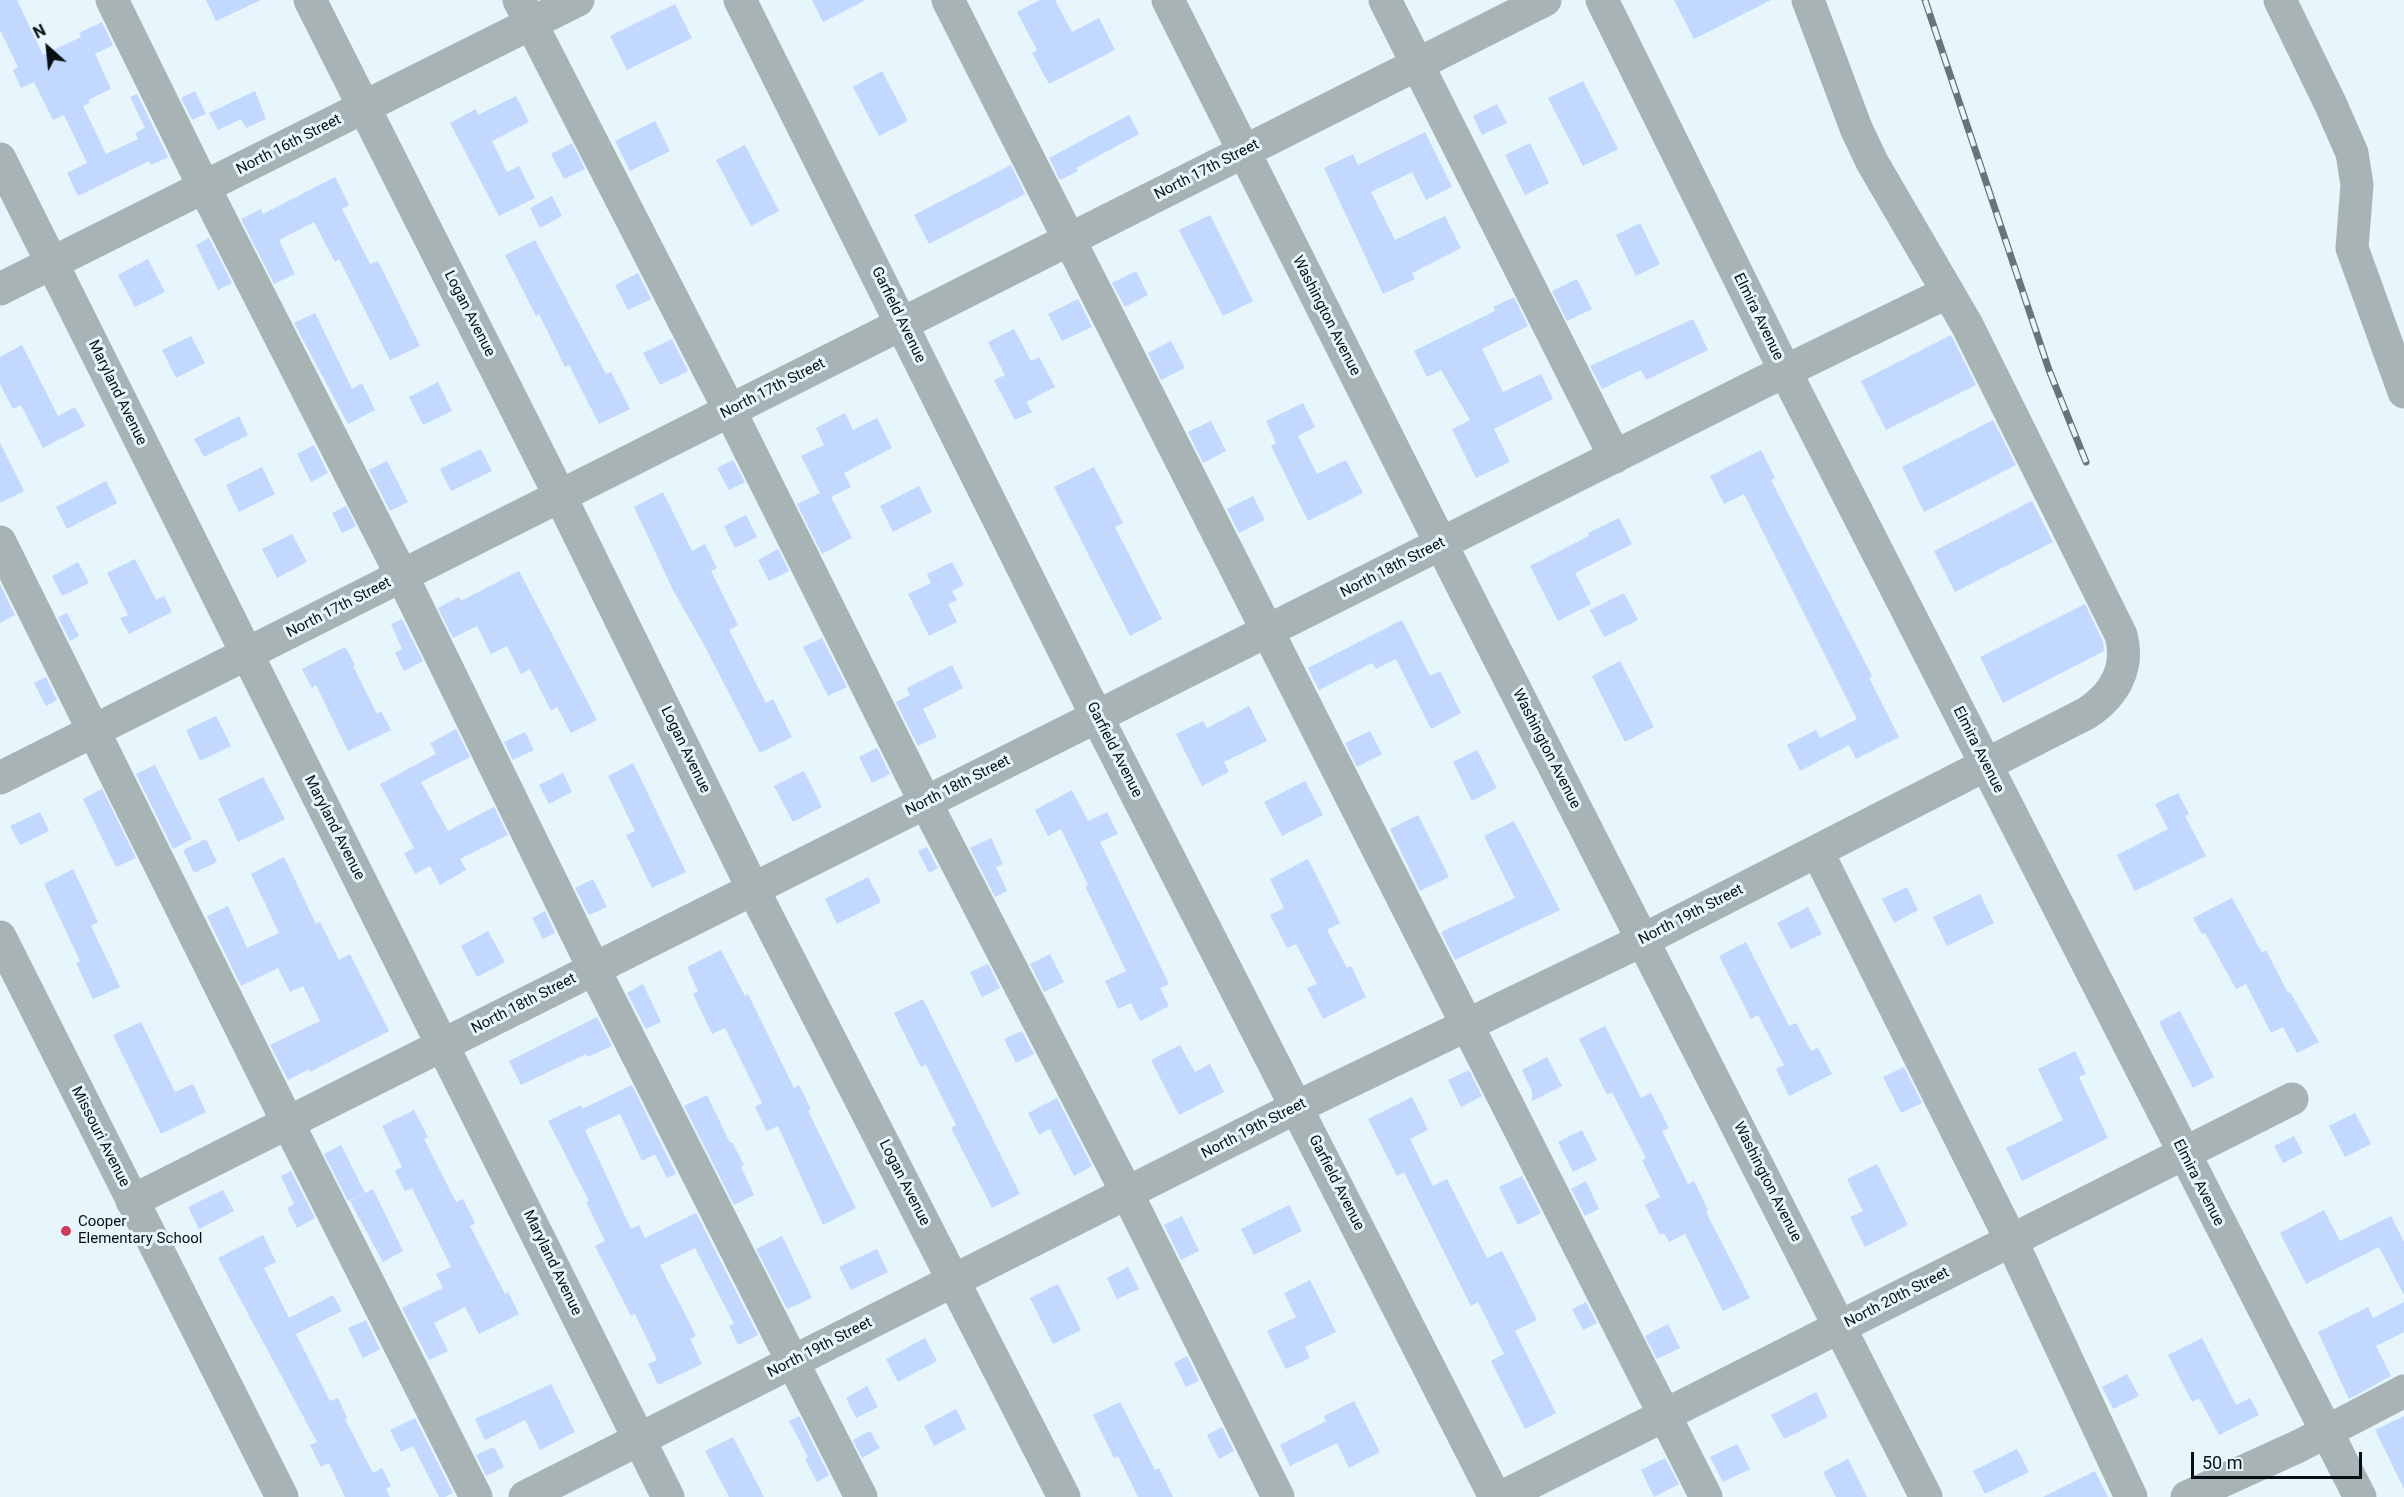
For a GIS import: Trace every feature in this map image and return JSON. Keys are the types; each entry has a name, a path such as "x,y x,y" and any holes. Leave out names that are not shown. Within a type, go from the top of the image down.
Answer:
{"street":[{"path":"112,0 204,187 402,576 594,969 861,1497"},
{"name":"Logan Avenue","path":"310,0 560,496 753,889 1064,1497"},
{"name":"North 16th Street","path":"0,289 365,107 525,12 578,0"},
{"name":"Garfield Avenue","path":"740,0 1097,717 1495,1497"},
{"path":"948,0 1706,1497"},
{"name":"Washington Avenue","path":"1168,0 1441,544 1926,1497"},
{"path":"1385,0 1615,457"},
{"name":"North 17th Street","path":"0,778 1545,0"},
{"name":"Elmira Avenue","path":"1602,0 1785,371 2360,1497"},
{"name":"North 19th Street","path":"525,1497 1297,1107 1643,940 2095,707 2112,690 2120,676 2124,647 2121,635 1975,340 1869,155 1850,112 1808,0"},
{"path":"2280,0 2352,153 2357,185 2352,248 2404,393"},
{"path":"525,12 1127,1193 1278,1497"},
{"name":"Maryland Avenue","path":"0,159 668,1497"},
{"name":"North 18th Street","path":"132,1201 1785,371 1948,292"},
{"path":"0,542 476,1497"},
{"path":"1817,851 2011,1240 2131,1497"},
{"name":"Missouri Avenue","path":"0,937 282,1497"},
{"name":"North 20th Street","path":"1502,1497 2292,1099"},
{"path":"2187,1497 2404,1391"}],"building":[{"path":"0,0 17,0 43,55 81,37 79,33 102,22 113,45 95,54 111,89 88,100 90,103 83,106 106,154 138,139 135,133 145,128 130,97 137,94 168,157 151,165 149,161 78,196 67,173 87,163 64,115 53,120 34,82 21,88 13,70 18,67 0,30"},
{"path":"206,0 261,0 216,21"},
{"path":"812,0 866,0 823,22"},
{"path":"1040,0 1055,0 1072,32 1099,18 1115,50 1049,84 1032,53 1037,50 1017,12"},
{"path":"1674,0 1771,0 1694,39"},
{"path":"675,4 692,38 627,70 610,36"},
{"path":"882,71 908,121 879,136 853,87"},
{"path":"1583,81 1618,149 1583,166 1548,98"},
{"path":"195,91 206,114 192,120 181,98"},
{"path":"255,91 266,119 246,128 241,119 218,130 209,113"},
{"path":"516,96 529,122 492,141 507,172 519,166 535,198 499,216 450,123 476,109 478,115"},
{"path":"1497,104 1507,123 1482,135 1473,116"},
{"path":"1129,115 1139,134 1076,168 1078,171 1060,180 1049,158"},
{"path":"655,121 670,151 630,171 615,141"},
{"path":"1425,132 1452,187 1426,200 1412,172 1371,192 1395,240 1445,216 1461,248 1412,273 1415,279 1383,294 1324,168 1353,154 1358,165"},
{"path":"572,143 585,169 564,179 551,154"},
{"path":"1530,143 1549,183 1525,195 1505,155"},
{"path":"745,145 779,211 751,226 716,160"},
{"path":"1011,165 1025,194 929,244 914,215"},
{"path":"335,177 349,205 342,209 370,264 378,261 420,346 390,360 339,259 335,262 314,222 279,240 295,274 274,284 241,219 261,209 263,214"},
{"path":"552,196 562,216 540,228 530,208"},
{"path":"1210,215 1253,301 1223,316 1179,230"},
{"path":"1640,223 1660,264 1636,276 1616,235"},
{"path":"209,238 232,283 218,290 196,245"},
{"path":"535,240 606,374 611,372 630,409 599,424 569,365 565,367 539,314 536,316 505,255"},
{"path":"148,259 165,292 135,307 118,275"},
{"path":"1136,271 1148,295 1125,307 1112,283"},
{"path":"638,273 651,299 628,310 615,285"},
{"path":"1577,279 1592,309 1567,321 1552,291"},
{"path":"1514,297 1528,326 1482,349 1503,392 1541,374 1553,399 1494,429 1510,462 1476,478 1452,429 1470,420 1441,370 1427,377 1414,351 1495,311 1493,307"},
{"path":"1078,299 1092,327 1062,341 1048,314"},
{"path":"315,313 352,389 362,383 375,410 348,424 294,323"},
{"path":"1693,319 1708,350 1646,380 1641,370 1602,389 1590,366"},
{"path":"1014,329 1031,361 1039,357 1055,387 1026,402 1032,412 1015,420 994,380 1005,375 988,342"},
{"path":"1951,335 1976,385 1886,430 1861,381"},
{"path":"191,336 205,363 176,378 162,350"},
{"path":"672,339 688,371 660,385 643,353"},
{"path":"1171,341 1185,368 1161,380 1148,353"},
{"path":"22,345 58,416 75,407 85,426 43,448 21,405 13,409 0,384 0,357"},
{"path":"438,382 452,411 423,425 409,397"},
{"path":"1303,403 1315,427 1298,436 1317,474 1346,460 1363,493 1308,521 1271,446 1276,443 1266,421"},
{"path":"845,413 853,430 877,418 892,448 844,473 851,487 831,497 852,538 822,554 797,504 820,493 801,456 824,445 816,428"},
{"path":"239,416 248,435 204,457 194,439"},
{"path":"1993,420 2016,465 1924,512 1902,467"},
{"path":"1211,421 1226,451 1203,463 1188,432"},
{"path":"0,443 24,491 0,503"},
{"path":"314,445 328,473 311,482 297,454"},
{"path":"481,449 492,471 451,491 440,469"},
{"path":"1761,450 1775,478 1771,480 1872,676 1869,678 1899,737 1856,759 1849,745 1800,771 1787,745 1816,730 1820,738 1857,719 1744,494 1724,504 1710,476"},
{"path":"733,460 745,482 729,490 717,468"},
{"path":"387,461 408,502 390,511 369,470"},
{"path":"262,467 275,494 239,512 226,485"},
{"path":"1094,467 1123,523 1115,527 1162,619 1130,636 1054,487"},
{"path":"106,481 117,503 67,529 56,507"},
{"path":"919,486 932,512 893,532 880,506"},
{"path":"663,492 692,551 705,544 717,568 711,571 738,625 729,630 766,703 773,699 792,737 760,753 673,590 634,507"},
{"path":"1253,496 1265,520 1239,533 1227,509"},
{"path":"2032,501 2053,542 1955,592 1934,551"},
{"path":"346,506 356,526 342,533 332,513"},
{"path":"746,515 757,537 735,548 724,526"},
{"path":"1619,518 1632,544 1575,573 1591,604 1558,621 1530,566"},
{"path":"292,534 307,562 277,578 262,549"},
{"path":"778,549 789,571 769,581 758,560"},
{"path":"135,559 156,600 164,596 172,612 129,634 120,618 128,615 107,573"},
{"path":"78,562 89,583 62,596 52,576"},
{"path":"952,562 964,585 952,591 957,600 948,604 957,622 929,636 908,594 931,583 927,574"},
{"path":"519,571 597,720 571,733 557,707 551,711 530,669 521,674 507,646 491,654 477,626 453,638 438,608 459,597 461,601"},
{"path":"0,584 15,615 0,623"},
{"path":"1624,593 1638,620 1604,637 1590,610"},
{"path":"2085,604 2103,641 2104,651 2003,703 1980,657"},
{"path":"67,613 79,636 70,641 58,617"},
{"path":"402,619 423,661 404,671 395,653 402,649 391,624"},
{"path":"1402,620 1430,676 1440,671 1461,713 1431,729 1396,659 1376,669 1372,663 1319,690 1308,668"},
{"path":"822,638 847,687 828,696 803,647"},
{"path":"345,647 377,714 381,711 391,730 348,751 316,685 312,688 302,669"},
{"path":"1620,661 1654,727 1625,742 1592,676"},
{"path":"952,665 963,688 923,709 937,737 918,746 896,702 910,695 907,688"},
{"path":"46,677 57,700 46,706 34,683"},
{"path":"1249,706 1267,741 1224,762 1229,772 1202,786 1176,734 1203,721 1207,728"},
{"path":"216,716 231,746 200,761 186,730"},
{"path":"456,729 470,757 421,782 448,831 494,807 508,835 460,859 466,870 440,885 430,866 415,874 404,853 414,848 380,784 436,754 430,743"},
{"path":"1370,731 1382,754 1357,767 1345,743"},
{"path":"525,732 534,750 513,760 504,742"},
{"path":"877,748 890,774 872,783 859,757"},
{"path":"1477,750 1497,788 1472,801 1453,762"},
{"path":"633,763 686,872 652,888 626,835 635,831 608,776"},
{"path":"155,765 192,839 173,849 136,774"},
{"path":"804,771 822,807 793,822 774,786"},
{"path":"563,773 572,792 549,804 539,785"},
{"path":"263,777 285,819 238,842 218,799"},
{"path":"1305,781 1323,815 1282,836 1264,802"},
{"path":"102,789 136,858 116,867 83,799"},
{"path":"1072,790 1088,821 1107,812 1118,834 1100,842 1169,984 1160,988 1169,1006 1140,1021 1131,1003 1118,1009 1105,981 1126,971 1085,886 1088,885 1061,829 1048,836 1035,810"},
{"path":"2178,793 2189,814 2185,816 2206,856 2135,891 2117,855 2168,829 2155,804"},
{"path":"40,812 49,831 20,845 10,826"},
{"path":"1418,815 1449,877 1420,891 1390,829"},
{"path":"1514,821 1560,910 1455,960 1441,932 1515,898 1484,836"},
{"path":"991,838 1003,864 996,867 1007,891 995,897 970,848"},
{"path":"206,839 217,862 194,873 183,850"},
{"path":"927,847 938,868 929,873 918,851"},
{"path":"284,857 316,924 320,922 339,960 350,954 389,1031 310,1072 309,1069 288,1080 270,1045 320,1021 303,986 290,992 278,968 241,986 207,916 228,906 247,948 279,933 251,874"},
{"path":"1308,859 1340,923 1327,930 1347,968 1351,966 1366,997 1323,1019 1307,988 1317,984 1296,944 1287,948 1270,915 1284,908 1270,879"},
{"path":"73,869 98,922 91,926 120,987 93,999 76,963 80,961 44,884"},
{"path":"868,877 881,902 837,924 825,899"},
{"path":"593,879 607,907 589,915 575,888"},
{"path":"1907,887 1918,910 1894,923 1882,899"},
{"path":"1980,894 1994,923 1947,946 1933,917"},
{"path":"2232,898 2262,953 2266,950 2288,993 2290,992 2319,1042 2297,1053 2283,1027 2271,1033 2246,984 2236,989 2205,933 2202,934 2193,918"},
{"path":"1808,907 1822,934 1791,949 1777,923"},
{"path":"545,911 555,933 543,939 532,918"},
{"path":"488,931 505,962 477,977 461,946"},
{"path":"1746,942 1789,1026 1796,1023 1811,1051 1818,1048 1832,1074 1789,1096 1776,1069 1784,1065 1758,1015 1751,1019 1719,956"},
{"path":"721,950 745,996 748,994 794,1088 799,1085 811,1109 808,1111 856,1208 823,1225 778,1126 767,1131 755,1107 762,1103 725,1028 712,1034 693,994 698,991 687,967"},
{"path":"1050,954 1064,982 1044,992 1030,964"},
{"path":"988,964 1000,988 982,997 970,972"},
{"path":"643,984 661,1022 646,1029 627,993"},
{"path":"923,999 1020,1194 992,1208 951,1128 956,1125 926,1065 921,1067 894,1013"},
{"path":"2180,1011 2214,1077 2193,1088 2159,1022"},
{"path":"597,1017 612,1046 588,1057 586,1054 521,1085 509,1061"},
{"path":"141,1022 175,1092 193,1084 206,1112 161,1134 113,1035"},
{"path":"1605,1026 1641,1098 1651,1093 1669,1128 1662,1131 1688,1184 1694,1181 1708,1210 1706,1212 1750,1298 1723,1311 1685,1234 1669,1242 1664,1233 1660,1235 1645,1205 1660,1197 1642,1160 1646,1158 1612,1092 1607,1095 1579,1039"},
{"path":"1022,1031 1034,1054 1016,1063 1004,1039"},
{"path":"1180,1045 1195,1072 1210,1064 1224,1092 1179,1115 1151,1060"},
{"path":"2075,1051 2086,1074 2079,1077 2108,1138 2022,1181 2006,1148 2063,1120 2038,1069"},
{"path":"1547,1057 1562,1086 1532,1101 1532,1091 1522,1070"},
{"path":"1904,1067 1922,1103 1901,1113 1883,1077"},
{"path":"1469,1070 1482,1096 1461,1107 1448,1080"},
{"path":"632,1085 676,1174 667,1178 655,1154 642,1161 620,1114 585,1130 631,1229 639,1225 645,1238 696,1213 758,1335 738,1345 729,1326 734,1324 695,1248 660,1265 696,1336 690,1339 702,1364 658,1385 648,1364 657,1360 635,1314 631,1316 595,1246 605,1241 586,1202 589,1201 548,1121 581,1105 582,1109"},
{"path":"707,1095 730,1143 732,1142 744,1165 741,1167 754,1195 734,1205 684,1106"},
{"path":"1412,1097 1428,1130 1410,1139 1433,1186 1447,1179 1487,1258 1502,1251 1537,1320 1515,1331 1556,1413 1525,1429 1491,1361 1504,1354 1478,1302 1471,1306 1404,1172 1397,1176 1368,1119"},
{"path":"1057,1098 1092,1166 1074,1176 1050,1129 1039,1135 1028,1113"},
{"path":"414,1110 428,1137 424,1139 456,1202 463,1199 475,1223 470,1226 505,1294 508,1292 519,1314 479,1334 465,1307 434,1323 448,1351 429,1360 402,1308 443,1288 436,1274 451,1267 412,1188 405,1191 395,1171 402,1167 382,1126"},
{"path":"2355,1113 2371,1144 2345,1157 2329,1126"},
{"path":"1582,1130 1597,1160 1573,1172 1558,1142"},
{"path":"2294,1136 2303,1153 2283,1163 2274,1146"},
{"path":"341,1145 365,1193 348,1201 324,1154"},
{"path":"1877,1164 1908,1225 1865,1247 1850,1217 1863,1211 1847,1179"},
{"path":"291,1171 315,1218 297,1228 287,1208 294,1204 281,1176"},
{"path":"1522,1176 1541,1213 1518,1225 1499,1187"},
{"path":"1586,1181 1599,1209 1585,1216 1571,1189"},
{"path":"373,1189 403,1251 383,1262 350,1201"},
{"path":"223,1190 234,1211 199,1229 188,1207"},
{"path":"1289,1205 1302,1231 1254,1255 1241,1229"},
{"path":"2324,1210 2340,1241 2391,1216 2404,1242 2404,1295 2379,1247 2306,1284 2280,1233"},
{"path":"1182,1216 1199,1251 1181,1260 1164,1225"},
{"path":"263,1235 276,1262 264,1268 289,1318 333,1295 342,1311 296,1334 330,1401 338,1398 347,1418 345,1419 373,1473 382,1468 391,1486 386,1489 390,1497 345,1497 329,1463 321,1467 310,1445 317,1442 218,1258"},
{"path":"782,1236 812,1298 787,1309 756,1249"},
{"path":"877,1249 888,1272 851,1290 839,1267"},
{"path":"1128,1267 1139,1289 1117,1299 1107,1278"},
{"path":"1310,1280 1336,1332 1305,1347 1310,1358 1286,1369 1267,1331 1296,1317 1284,1293"},
{"path":"1058,1284 1081,1330 1053,1344 1030,1298"},
{"path":"1586,1302 1597,1323 1583,1330 1572,1309"},
{"path":"2404,1302 2404,1332 2376,1346 2391,1376 2349,1399 2318,1332 2368,1307 2373,1318"},
{"path":"366,1320 380,1349 363,1358 348,1328"},
{"path":"1668,1324 1680,1348 1657,1359 1645,1336"},
{"path":"925,1338 937,1361 898,1382 886,1359"},
{"path":"2202,1338 2236,1405 2250,1398 2259,1415 2219,1435 2199,1398 2192,1402 2168,1355"},
{"path":"1187,1356 1199,1381 1186,1387 1174,1363"},
{"path":"2127,1374 2139,1396 2113,1409 2102,1387"},
{"path":"551,1384 575,1432 540,1450 525,1420 485,1440 475,1419"},
{"path":"867,1386 878,1407 856,1418 846,1398"},
{"path":"1816,1392 1828,1417 1784,1439 1771,1415"},
{"path":"1354,1401 1380,1452 1349,1468 1337,1443 1290,1466 1280,1445 1326,1421 1324,1416"},
{"path":"1120,1402 1155,1470 1159,1468 1173,1497 1138,1497 1118,1456 1114,1458 1093,1415"},
{"path":"956,1409 966,1429 934,1446 924,1426"},
{"path":"799,1416 829,1475 817,1482 805,1459 808,1457 789,1421"},
{"path":"2404,1416 2404,1489 2375,1430"},
{"path":"415,1418 453,1493 445,1497 439,1497 413,1446 401,1452 390,1430"},
{"path":"1222,1427 1234,1451 1219,1459 1207,1435"},
{"path":"870,1431 880,1448 862,1458 853,1440"},
{"path":"733,1437 764,1497 729,1497 705,1451"},
{"path":"1737,1444 1750,1469 1723,1482 1710,1457"},
{"path":"494,1447 504,1467 486,1476 476,1455"},
{"path":"2017,1449 2029,1472 1985,1494 1973,1471"},
{"path":"1665,1458 1679,1484 1654,1497 1641,1470"},
{"path":"1848,1459 1867,1497 1836,1497 1823,1472"},
{"path":"2095,1471 2108,1497 2043,1497"}],"railway":[{"path":"1925,0 2049,370 2086,462"}],"place":[{"name":"Cooper Elementary School","path":"66,1231"}]}
